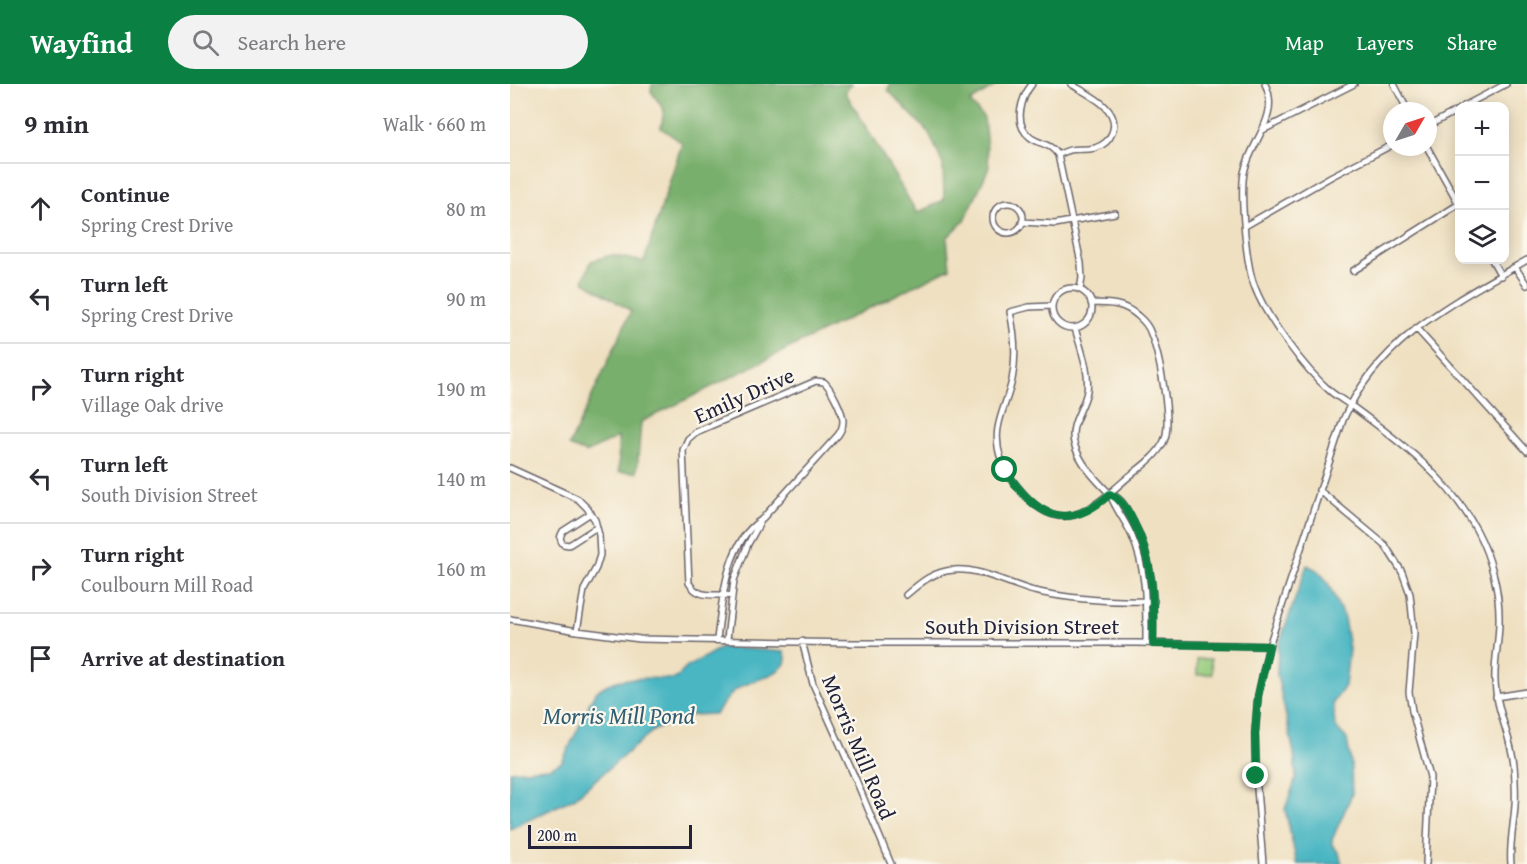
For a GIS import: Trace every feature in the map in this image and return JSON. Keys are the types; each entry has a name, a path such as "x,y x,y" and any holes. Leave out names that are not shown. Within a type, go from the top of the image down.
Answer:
{"street":[{"path":"1032,84 1020,111 1022,128 1030,137 1052,147 1058,155 1082,271 1080,290"},
{"path":"1058,155 1072,149 1098,147 1109,138 1114,127 1113,117 1107,107 1071,84"},
{"path":"1265,84 1271,105 1244,173 1245,226 1253,283 1269,317 1320,382 1438,477 1457,500 1477,532 1490,562 1496,591 1499,620 1494,678 1496,697 1509,738 1514,764 1515,803 1510,846 1511,864"},
{"path":"1263,130 1354,84"},
{"path":"1394,84 1403,102"},
{"path":"1472,102 1506,84"},
{"path":"1437,121 1455,112"},
{"path":"1245,226 1383,150"},
{"path":"1432,156 1455,198"},
{"path":"1005,203 1015,204 1022,212 1023,222 1017,230 1003,232 996,226 994,212 1005,203"},
{"path":"1353,271 1455,207"},
{"path":"1023,222 1048,224 1072,222 1115,213"},
{"path":"1263,864 1255,734 1258,696 1269,646 1319,490 1350,404 1378,363 1416,328 1527,260"},
{"path":"1494,264 1502,276"},
{"path":"1515,267 1527,285"},
{"path":"1074,288 1080,290 1089,297 1091,303 1090,316 1082,326 1075,328 1063,326 1054,318 1052,306 1062,291 1074,288"},
{"path":"1052,306 1029,307 1010,312 1015,341 1015,362 1010,389 1000,414 997,430 998,446 1005,470 1035,506 1051,514 1068,516 1094,507 1157,452 1165,440 1168,419 1154,340 1148,326 1137,314 1122,306 1091,303"},
{"path":"1075,328 1088,382 1086,394 1075,422 1074,444 1085,465 1110,494 1119,499 1142,538 1150,564 1154,601 1153,644"},
{"path":"1416,328 1527,451"},
{"name":"Emily Drive","path":"727,639 732,596 742,555 762,519 842,429 843,419 829,387 824,382 816,381 696,432 685,444 683,450 688,580 693,589 702,594 732,596"},
{"path":"510,468 578,499 591,513 597,527 599,561 585,586 577,631"},
{"path":"1319,490 1385,545 1402,572 1410,594 1414,633 1409,692 1430,777 1426,864"},
{"path":"1110,494 1113,504 1130,530 1140,556 1146,601 1146,643"},
{"path":"591,513 563,531 561,541 569,545 597,527"},
{"name":"Emily Drive","path":"717,639 727,575 739,546 752,525 762,519"},
{"path":"906,595 931,576 948,570 964,570 1019,587 1062,596 1094,600 1154,601"},
{"name":"South Division Street","path":"510,619 640,639 1269,646"},
{"name":"Morris Mill Road","path":"802,641 813,684 891,864"},
{"path":"1496,697 1527,692"}],"green space":[{"path":"652,84 852,84 845,92 917,213 944,200 943,165 929,133 888,90 890,84 998,84 970,102 984,118 989,167 965,220 947,238 950,268 641,422 637,472 619,472 618,437 586,453 569,446 631,311 583,281 591,261 612,255 644,262 682,143 661,128 664,110 651,91"},
{"path":"1197,659 1211,659 1212,674 1197,675"}],"water":[{"path":"1307,565 1317,570 1327,581 1344,618 1349,649 1345,686 1333,703 1335,726 1347,739 1351,763 1352,794 1332,840 1332,845 1339,853 1342,864 1297,864 1285,809 1296,778 1294,753 1277,675 1278,647"},
{"name":"Morris Mill Pond","path":"722,647 784,652 786,660 777,671 734,691 715,714 692,715 654,730 574,798 510,829 510,771 549,768 562,762 593,696 601,688 612,683 637,678 675,679 687,667"}],"route":[{"path":"1005,470 1035,506 1051,514 1068,516 1086,512 1110,494 1119,499 1138,532 1150,564 1154,601 1153,644 1269,646 1258,696 1255,734 1256,776"}]}
